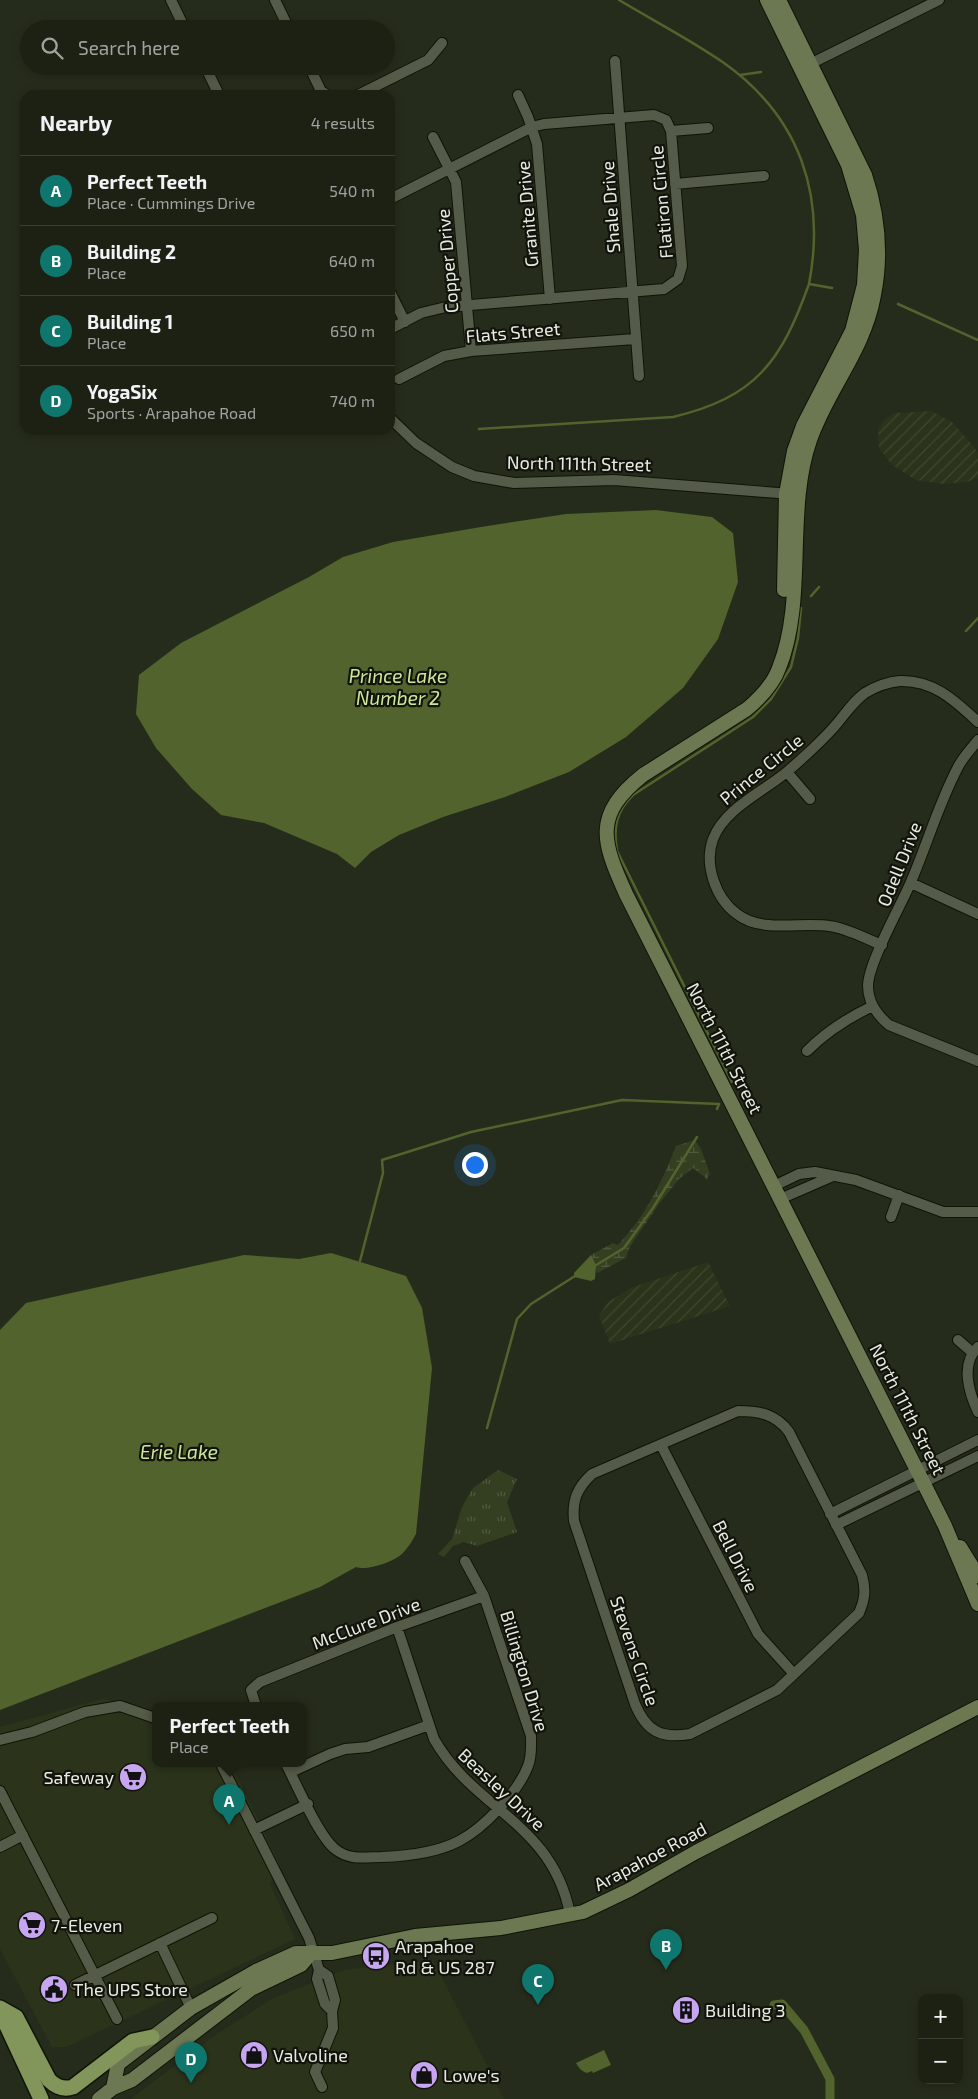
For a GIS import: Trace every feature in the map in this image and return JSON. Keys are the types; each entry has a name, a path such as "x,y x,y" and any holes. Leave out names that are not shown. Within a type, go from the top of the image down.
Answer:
{"main road":[{"path":"0,2010 16,2017 49,2080 54,2085 64,2089 73,2087 133,2041 152,2037"},
{"path":"0,2010 41,2099"}],"street":[{"path":"171,0 181,20"},
{"path":"275,0 285,20"},
{"path":"766,0 806,66 865,175 876,217 878,258 875,293 863,334 810,441 792,495"},
{"path":"779,0 806,66"},
{"path":"806,66 938,0"},
{"path":"368,90 428,60 442,43"},
{"name":"Shale Drive","path":"614,60 639,376"},
{"path":"209,75 216,90"},
{"path":"313,75 321,90"},
{"name":"Granite Drive","path":"518,95 537,144 550,298"},
{"name":"Flatiron Circle","path":"395,196 532,127 544,124 654,115 666,120 671,131 682,266 678,279 664,289 446,307 421,314 395,327"},
{"path":"671,131 708,128"},
{"name":"Copper Drive","path":"434,137 456,182 470,351"},
{"path":"676,184 764,176"},
{"path":"395,302 405,322"},
{"name":"Flats Street","path":"399,379 444,356 470,351 635,339"},
{"name":"North 111th Street","path":"395,423 416,444 452,466 474,476 506,482 551,484 582,479 614,480 792,495 792,604 787,638 779,669 760,698 733,719 627,787 609,814 606,828 608,844 613,864 626,894 945,1526 978,1604"},
{"name":"Prince Circle","path":"882,945 832,926 763,924 747,920 736,914 716,888 710,856 713,840 720,825 729,815 787,772 827,735 864,694 882,684 900,681 918,682 935,688 951,697 978,722"},
{"name":"Odell Drive","path":"873,1006 869,996 868,984 882,945 911,883 943,798 958,766 978,740"},
{"path":"787,772 810,799"},
{"path":"911,883 978,914"},
{"path":"807,1051 823,1034 847,1018 873,1006 880,1017 889,1025 978,1061"},
{"path":"774,1186 798,1174 815,1172 856,1180 943,1212 978,1212"},
{"path":"780,1199 833,1176"},
{"path":"891,1217 899,1195"},
{"path":"958,1340 976,1350 968,1363 968,1377 970,1396 978,1412"},
{"name":"Stevens Circle","path":"738,1411 751,1411 773,1417 782,1423 862,1575 865,1588 864,1601 859,1613 777,1690 690,1734 676,1736 663,1735 651,1729 641,1719 574,1521 573,1506 575,1496 581,1484 592,1474 661,1445 738,1411"},
{"path":"836,1525 978,1440"},
{"name":"Bell Drive","path":"661,1445 758,1634 794,1674"},
{"path":"830,1514 920,1476 978,1456"},
{"name":"North 111th Street","path":"945,1526 978,1576"},
{"name":"Billington Drive","path":"289,1768 326,1838 336,1850 353,1858 403,1856 435,1850 460,1840 483,1824 499,1808 521,1781 528,1766 532,1753 531,1736 484,1596 465,1560"},
{"name":"McClure Drive","path":"255,1702 251,1690 260,1682 484,1596"},
{"name":"Beasley Drive","path":"397,1628 434,1739 450,1766 499,1808 542,1849 552,1862 566,1895 570,1914"},
{"path":"0,1740 32,1732 84,1712 120,1706 152,1717"},
{"name":"Arapahoe Road","path":"113,2088 118,2064 152,2037 192,2008 296,1953 332,1953 432,1933 501,1928 583,1912 616,1897 696,1852 978,1707"},
{"path":"307,1762 345,1749 368,1747 429,1725"},
{"path":"222,1767 309,1938 319,1970 317,1978 325,2004 332,2011 333,2028 315,2072 322,2088"},
{"path":"0,1791 117,2019"},
{"path":"254,1830 308,1804"},
{"path":"3,1845 23,1835"},
{"path":"75,1985 212,1918"},
{"path":"160,1944 192,2008"},
{"path":"100,2099 113,2088 132,2080 251,1989 301,1965 312,1952"}],"shaded area":[{"path":"932,411 953,423 978,453 978,477 967,482 943,484 916,480 892,465 879,448 878,430 885,419 896,413"},
{"path":"708,1262 730,1306 610,1344 599,1316 608,1302 631,1288"},
{"path":"102,1699 135,1704 152,1710 152,1767 232,1767 280,1865 270,1884 295,1939 66,2047 52,2047 0,1949 0,1727"},
{"path":"433,1960 504,2099 131,2099 214,2036 272,1999 344,1970"}],"green space":[{"path":"695,1140 701,1149 710,1174 707,1179 693,1168 679,1179 630,1246 626,1258 597,1273 591,1255 613,1243 618,1245 628,1234 645,1211 665,1173 676,1146"},
{"path":"498,1470 517,1479 507,1502 517,1532 477,1546 464,1542 453,1546 444,1557 438,1554 452,1539 462,1507 473,1488"}],"water":[{"name":"Prince Lake Number 2","path":"656,510 712,517 733,533 738,582 718,639 683,688 626,737 569,772 505,797 443,817 399,835 371,852 355,868 337,854 264,823 221,815 192,789 156,748 136,714 139,675 181,643 309,577 343,557 393,542 566,514"},
{"name":"Erie Lake","path":"331,1253 406,1276 422,1308 432,1368 416,1534 408,1547 398,1557 386,1563 367,1568 356,1567 320,1587 0,1710 0,1330 26,1303 244,1255 299,1259"},
{"path":"591,1255 596,1265 595,1279 591,1281 574,1277 574,1273"},
{"path":"604,2050 611,2065 593,2073 592,2071 587,2073 580,2069 576,2063"}],"waterway":[{"path":"619,0 686,38 724,63 750,84 772,108 789,133 801,160 810,189 814,220 809,284 832,288"},
{"path":"740,75 761,72"},
{"path":"479,429 673,417 702,409 725,399 745,387 762,372 776,355 788,335 809,284"},
{"path":"898,304 978,340"},
{"path":"811,596 819,587"},
{"path":"732,1082 617,851 615,835 617,820 623,807 633,795 753,717 771,699 791,667 798,638 801,608"},
{"path":"966,631 978,618"},
{"path":"360,1261 383,1173 382,1160 471,1132 622,1100 719,1104 717,1109"},
{"path":"593,1267 624,1248 653,1208 697,1137"},
{"path":"487,1428 517,1319 531,1304 575,1276"},
{"path":"774,2005 782,2004 804,2030 830,2079 830,2099"}],"place":[{"name":"Safeway","path":"133,1777"},
{"name":"Perfect Teeth","path":"229,1825"},
{"name":"7-Eleven","path":"32,1925"},
{"name":"Arapahoe Rd & US 287","path":"376,1956"},
{"name":"Building 2","path":"666,1970"},
{"name":"The UPS Store","path":"54,1989"},
{"name":"Building 1","path":"538,2005"},
{"name":"Building 3","path":"686,2010"},
{"name":"Valvoline","path":"254,2055"},
{"name":"Lowe's","path":"424,2075"},
{"name":"YogaSix","path":"191,2083"}]}
